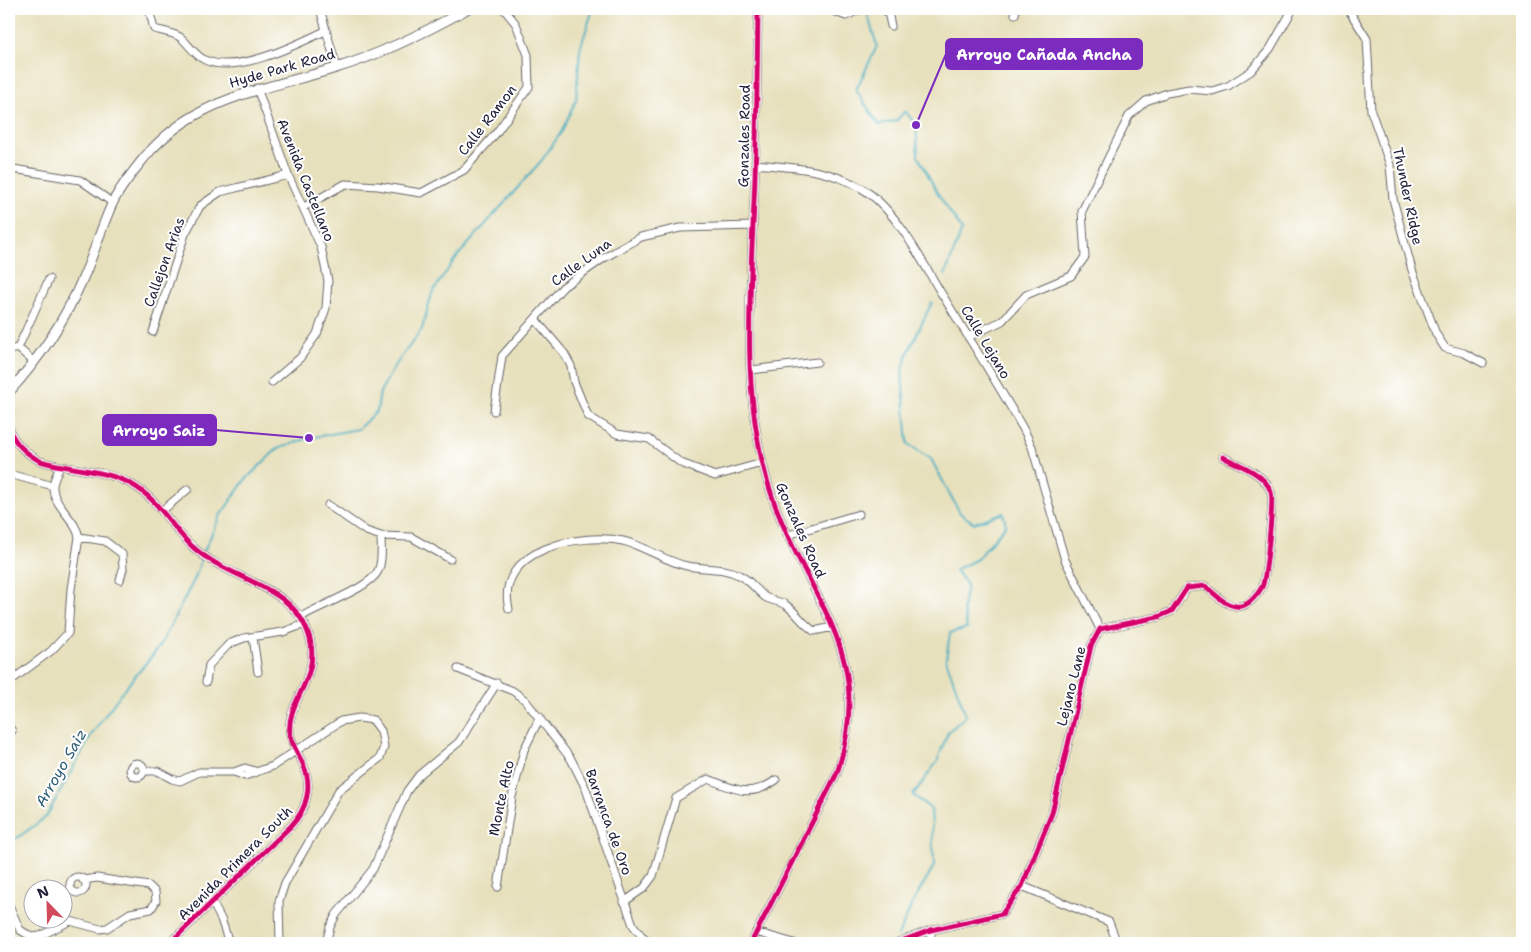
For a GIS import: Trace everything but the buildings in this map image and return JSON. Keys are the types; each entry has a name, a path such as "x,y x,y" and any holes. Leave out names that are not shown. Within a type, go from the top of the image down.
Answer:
{"main road":[{"name":"Hyde Park Road","path":"9,392 34,362 58,326 77,291 113,203 140,164 165,136 188,119 221,100 257,88 337,68 430,30 467,9"}],"street":[{"path":"149,9 154,29 180,38 197,55 220,65 232,64 289,48 325,31"},
{"path":"320,9 337,68"},
{"name":"Calle Ramon","path":"304,207 345,184 378,186 420,193 464,170 497,132 528,88 528,55 516,24 504,9"},
{"name":"Gonzales Road","path":"751,943 827,794 844,752 850,711 849,684 844,654 834,627 788,535 773,500 755,430 750,370 758,9"},
{"path":"828,9 846,16 861,9"},
{"path":"881,9 888,12 891,26"},
{"path":"968,337 1002,321 1026,295 1071,276 1085,257 1082,211 1129,116 1146,101 1182,90 1212,92 1228,86 1251,71 1270,49 1293,9"},
{"name":"Thunder Ridge","path":"1348,9 1367,39 1371,111 1390,165 1393,199 1412,270 1436,334 1446,348 1464,353 1483,363"},
{"name":"Avenida Castellano","path":"257,88 288,175 321,247 328,281 326,308 317,334 300,358 272,382"},
{"name":"Calle Lejano","path":"755,164 827,172 861,188 875,198 894,219 968,337 1032,447 1066,560 1100,629"},
{"path":"9,174 13,170 80,180 113,203"},
{"name":"Callejon Arias","path":"153,332 185,234 200,206 220,192 288,175"},
{"name":"Calle Luna","path":"494,411 502,356 563,287 604,258 641,237 680,228 753,226"},
{"path":"18,348 49,279"},
{"path":"535,319 564,353 571,366 574,382 588,416 617,434 649,439 681,463 715,476 762,463"},
{"path":"18,348 34,362"},
{"path":"9,350 18,348"},
{"path":"750,370 817,362"},
{"name":"Avenida Primera South","path":"9,428 10,437 34,458 126,482 146,494 163,510 186,540 198,552 278,595 303,621 311,645 312,659 308,680 289,724 290,736 305,770 308,786 306,804 300,815 170,943"},
{"path":"1100,629 1158,617 1172,611 1187,588 1205,586 1227,604 1239,607 1248,605 1263,586 1271,512 1271,491 1257,475 1222,457"},
{"path":"9,682 51,651 68,633 71,589 79,537 73,521 56,498 53,486 60,466"},
{"path":"9,474 53,486"},
{"path":"163,510 188,490"},
{"path":"328,505 358,527 381,536 411,537 450,559"},
{"path":"788,535 859,514"},
{"path":"206,682 209,665 221,651 234,642 277,634 370,582 380,566 381,536"},
{"path":"79,537 105,541 122,554 124,569 120,580"},
{"path":"509,609 509,586 519,565 555,544 568,541 609,540 624,541 673,562 724,570 741,575 766,598 784,604 797,613 814,631 834,627"},
{"name":"Lejano Lane","path":"896,943 931,930 1002,914 1022,886 1052,813 1091,646 1100,629"},
{"path":"253,637 258,672"},
{"name":"Barranca de Oro","path":"458,669 497,684 525,700 540,717 583,779 633,925 644,939 652,943"},
{"path":"326,943 336,914 373,869 407,791 419,775 459,742 497,684"},
{"name":"Monte Alto","path":"498,887 512,798 522,760 540,717"},
{"path":"144,771 158,771 180,781 200,772 234,772 245,768 255,771 273,766 297,752 341,721 358,718 373,720 381,731 384,747 380,758 339,790 285,883 279,901 280,943"},
{"path":"624,902 644,888 653,876 676,798 708,779 748,792 764,789 776,780"},
{"path":"9,905 20,930 29,936 36,937 70,921 100,929 107,928 130,913 151,909 156,900 155,892 149,886 97,878 83,880"},
{"path":"1022,886 1109,922 1117,943"},
{"path":"212,902 221,919 229,943"},
{"path":"931,930 931,943"},
{"path":"756,932 794,943"}],"waterway":[{"name":"Arroyo Saiz","path":"204,551 220,516 245,480 277,449 309,438 358,429 377,411 380,392 394,367 422,329 432,293 455,259 542,160 562,131 576,100 580,49 593,9"},
{"path":"866,9 877,46 856,90 879,125 896,121 905,111 916,125 918,156 938,194 962,230 945,275"},
{"path":"898,936 913,902 934,866 931,809 913,795 937,762 948,732 966,716 946,659 950,633 967,628 963,609 967,584 955,570 977,559 1006,525 1003,513 974,523 960,513 931,459 908,444 902,374 907,355 932,302"},
{"name":"Arroyo Saiz","path":"9,844 46,817 92,734 119,696 160,646 195,578 202,556"}],"cycle path":[{"path":"751,943 837,773 847,730 849,693 844,660 834,629 788,536 773,499 763,463 751,389 750,314 756,153 758,9"},
{"path":"9,428 21,447 40,461 109,475 131,484 141,491 158,506 194,548 226,569 277,595 291,607 303,621 310,639 311,666 290,721 292,741 303,764 308,781 307,797 301,812 291,826 170,943"},
{"path":"896,943 931,930 1002,914 1022,886 1052,813 1091,646 1100,629 1158,617 1172,611 1187,588 1205,586 1222,600 1236,606 1247,604 1260,590 1264,581 1267,556 1271,492 1268,485 1257,475 1223,457"}],"place":[{"name":"Arroyo Cañada Ancha","path":"916,125"},
{"name":"Arroyo Saiz","path":"309,438"}]}
